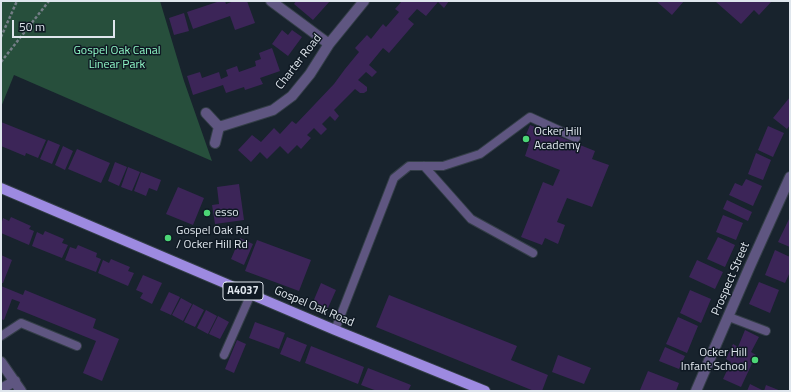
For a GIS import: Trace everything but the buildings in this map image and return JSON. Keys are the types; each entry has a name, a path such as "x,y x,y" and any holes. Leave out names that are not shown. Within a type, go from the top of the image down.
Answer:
{"main road":[{"name":"Gospel Oak Road","path":"1,188 335,330 485,391"}],"street":[{"path":"271,1 330,44"},
{"name":"Charter Road","path":"219,127 273,110 292,96 364,1"},
{"path":"206,113 219,127 215,143"},
{"name":"Prospect Street","path":"696,391 790,176"},
{"path":"1,362 21,391"},
{"path":"1,389 15,381"}],"lane":[{"path":"335,330 394,178 409,166 443,166 480,154 530,117 576,138"},
{"path":"424,166 471,219 533,252"},
{"path":"224,355 251,294"},
{"path":"729,317 766,331"},
{"path":"1,336 20,324 77,346"}],"path":[{"path":"1,37 17,1"},
{"path":"1,62 49,1"}],"green space":[{"name":"Gospel Oak Canal Linear Park","path":"1,1 160,1 184,81 212,161 14,75 1,107"}],"place":[{"name":"Ocker Hill Academy","path":"526,139"},
{"name":"esso","path":"207,213"},
{"name":"Gospel Oak Rd / Ocker Hill Rd","path":"168,238"},
{"name":"Ocker Hill Infant School","path":"755,360"}]}
